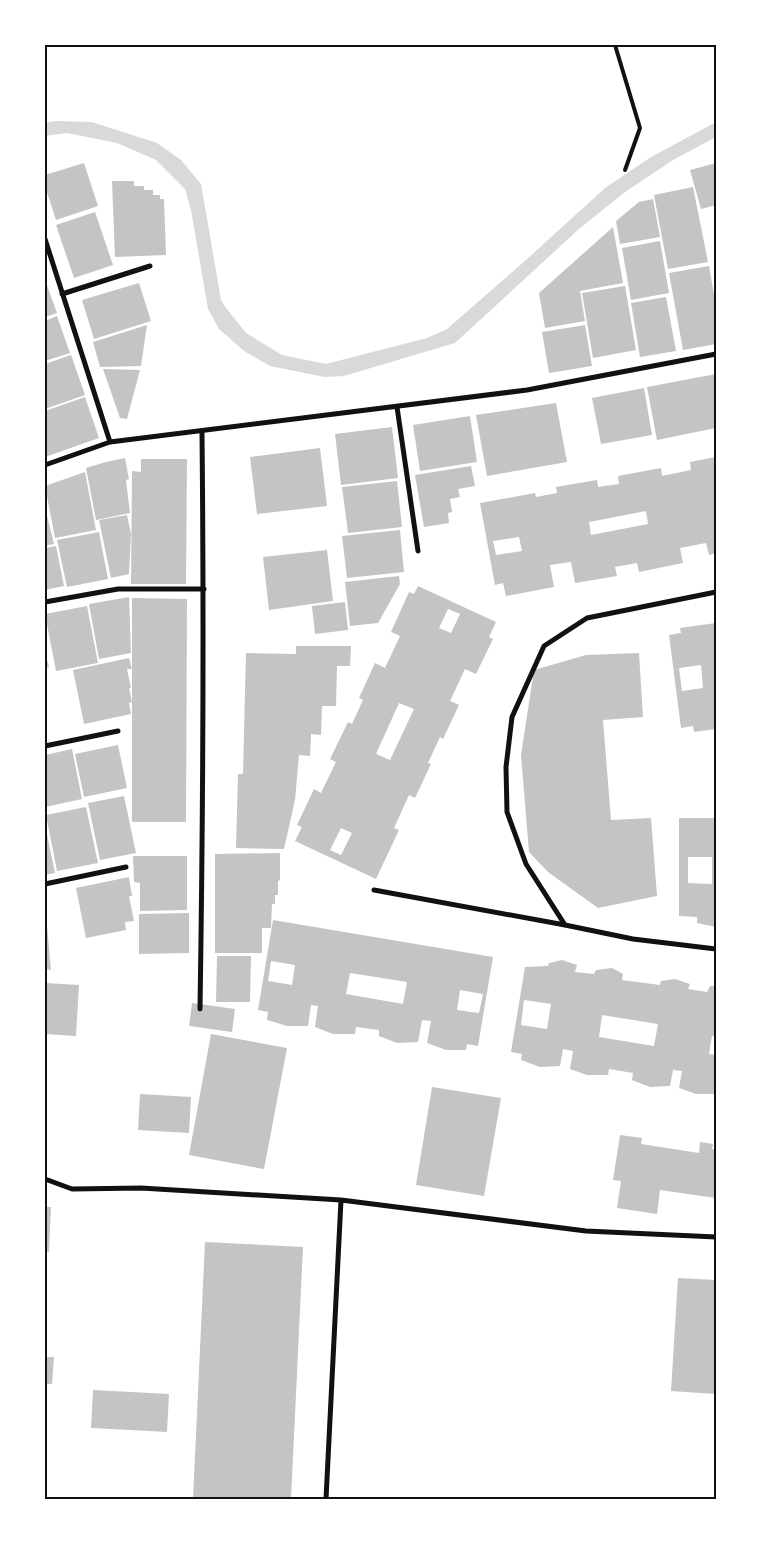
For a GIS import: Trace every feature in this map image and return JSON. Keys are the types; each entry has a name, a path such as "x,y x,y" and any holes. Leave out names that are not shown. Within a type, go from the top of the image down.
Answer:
{"street":[{"path":"45,240 110,442"},
{"path":"62,294 150,266"},
{"path":"45,465 110,442 527,390 716,354"},
{"path":"397,407 418,551"},
{"path":"200,1009 204,589 202,432"},
{"path":"45,602 118,589 204,589"},
{"path":"565,925 526,864 507,812 506,767 512,717 544,646 587,618 716,592"},
{"path":"45,746 118,731"},
{"path":"45,884 126,867"},
{"path":"374,890 633,939 716,949"},
{"path":"45,1179 72,1189 141,1188 342,1200 586,1230 716,1237"},
{"path":"326,1499 342,1200"}],"lane":[{"path":"615,45 640,128 625,170"}],"shaded area":[{"path":"56,121 92,122 157,143 181,160 201,184 221,300 226,308 246,333 282,355 326,364 427,338 447,329 605,188 651,157 716,122 716,137 673,160 625,192 579,229 455,343 344,376 324,377 270,366 244,351 219,329 208,309 191,210 185,189 156,160 117,143 67,133 45,136 45,123"}],"building":[{"path":"84,163 98,206 56,220 45,186 45,175"},
{"path":"716,163 716,205 701,209 690,170"},
{"path":"112,181 134,181 134,186 144,186 144,190 153,190 153,195 160,195 160,199 164,199 166,255 115,257"},
{"path":"693,187 708,262 668,269 654,195"},
{"path":"653,199 660,237 620,244 616,221 639,202"},
{"path":"95,212 113,265 74,278 56,225"},
{"path":"613,227 623,283 580,291 585,321 545,328 539,293"},
{"path":"660,241 669,293 631,300 622,248"},
{"path":"709,266 716,306 716,344 683,350 669,273"},
{"path":"45,280 57,313 45,317"},
{"path":"139,283 151,321 94,339 82,300"},
{"path":"625,286 636,350 593,358 582,293"},
{"path":"666,297 676,351 640,357 631,303"},
{"path":"57,316 70,353 45,361 45,321"},
{"path":"147,325 141,366 100,367 93,342"},
{"path":"585,325 592,366 549,373 542,332"},
{"path":"71,355 85,395 45,409 45,364"},
{"path":"103,369 140,370 127,419 120,418"},
{"path":"716,374 716,428 657,440 647,387"},
{"path":"644,388 652,435 601,444 592,398"},
{"path":"85,397 99,438 45,457 45,411"},
{"path":"556,403 567,462 487,476 476,415"},
{"path":"470,416 477,462 420,471 413,425"},
{"path":"392,427 398,478 341,485 335,434"},
{"path":"320,448 327,506 257,514 250,457"},
{"path":"716,457 716,553 709,555 706,543 680,548 683,563 639,572 637,563 615,567 617,576 575,583 571,562 550,565 554,587 506,596 503,583 495,585 480,503 535,493 536,497 557,493 556,487 597,480 598,487 619,484 618,476 661,468 662,476 691,470 690,462","holes":["646,511 648,524 591,535 589,522","519,537 522,551 496,555 493,541"]},
{"path":"125,458 129,479 126,480 130,513 96,520 86,468"},
{"path":"141,459 187,459 186,584 131,584 132,471 141,472"},
{"path":"471,466 475,486 458,489 460,497 450,499 452,512 448,513 449,523 424,527 415,475"},
{"path":"85,472 96,530 55,538 45,486"},
{"path":"397,481 402,527 348,533 342,487"},
{"path":"45,507 54,544 45,546"},
{"path":"127,515 131,534 129,574 111,578 99,520"},
{"path":"400,530 404,572 347,578 342,536"},
{"path":"99,532 108,579 67,587 57,540"},
{"path":"56,546 64,586 45,590 45,548"},
{"path":"327,550 333,601 269,610 263,557"},
{"path":"399,576 400,584 378,623 350,626 345,582"},
{"path":"418,586 496,622 489,637 493,639 476,674 465,669 450,701 459,705 443,739 440,737 428,763 431,764 415,798 409,795 394,828 399,830 376,879 295,841 302,827 297,825 314,789 321,793 336,762 330,759 348,722 352,724 363,700 359,698 375,663 385,668 400,636 391,632 409,592 414,594","holes":["448,609 460,614 451,633 439,628","399,703 414,709 390,760 376,754","341,828 352,833 341,855 330,850"]},
{"path":"129,597 131,653 99,659 89,604"},
{"path":"132,598 187,599 186,822 132,822"},
{"path":"345,602 348,630 315,634 312,606"},
{"path":"87,606 98,663 56,671 45,614"},
{"path":"716,623 716,729 694,732 693,726 681,728 669,635 681,633 680,628","holes":["701,665 703,688 682,691 679,668"]},
{"path":"296,646 351,646 350,666 337,666 336,706 322,706 321,735 311,734 310,756 299,755 295,800 284,849 236,848 238,774 243,774 246,653 296,654"},
{"path":"45,652 49,667 45,668"},
{"path":"639,653 643,717 603,720 611,820 651,818 657,896 598,908 548,872 529,852 521,755 534,670 586,655"},
{"path":"129,658 132,669 127,669 131,688 129,688 132,702 129,703 131,714 84,724 73,670"},
{"path":"118,745 127,788 84,797 75,754"},
{"path":"72,749 82,799 45,807 45,755"},
{"path":"124,796 136,853 100,860 88,803"},
{"path":"86,807 98,863 57,871 46,815"},
{"path":"679,818 716,818 716,927 697,923 697,917 679,916","holes":["688,857 712,857 712,884 688,883"]},
{"path":"45,830 55,873 45,875"},
{"path":"280,853 278,895 275,895 275,904 272,904 271,928 262,928 262,953 215,953 215,854"},
{"path":"133,856 187,856 187,910 140,911 140,883 134,882"},
{"path":"129,877 132,896 129,896 134,921 125,922 126,930 86,938 76,888"},
{"path":"189,913 189,953 139,954 139,914"},
{"path":"46,914 51,970 45,969"},
{"path":"273,920 493,957 478,1046 467,1044 466,1050 446,1050 427,1043 431,1021 422,1020 418,1042 397,1043 379,1036 379,1030 356,1027 355,1034 333,1034 315,1027 318,1006 311,1005 308,1026 287,1026 267,1020 268,1012 258,1010","holes":["271,961 295,965 292,985 268,981","350,973 407,982 403,1004 346,994","460,990 483,994 479,1013 457,1010"]},
{"path":"217,956 251,956 250,1002 216,1002"},
{"path":"562,960 577,965 575,972 594,974 596,970 612,968 623,974 622,980 660,985 661,981 675,979 690,984 688,989 707,992 710,986 716,986 716,1037 712,1036 709,1054 716,1055 716,1094 696,1094 679,1088 682,1071 673,1070 670,1086 650,1087 632,1080 633,1073 609,1069 608,1075 587,1075 570,1069 573,1051 563,1049 560,1066 540,1067 521,1060 522,1054 511,1052 525,967 548,966 549,963","holes":["524,1000 551,1004 547,1029 521,1025","602,1015 658,1024 654,1046 599,1037"]},
{"path":"45,983 79,985 76,1036 45,1034"},
{"path":"192,1003 235,1009 232,1032 189,1026"},
{"path":"211,1034 287,1048 264,1169 189,1155"},
{"path":"432,1087 501,1098 484,1196 416,1185"},
{"path":"140,1094 191,1097 189,1133 138,1130"},
{"path":"620,1135 642,1138 641,1144 699,1153 700,1142 713,1144 712,1149 716,1150 716,1198 660,1190 657,1214 617,1208 621,1181 613,1180"},
{"path":"45,1207 51,1207 49,1252 45,1251"},
{"path":"205,1242 303,1247 291,1499 193,1499"},
{"path":"678,1278 716,1280 716,1394 671,1391"},
{"path":"45,1357 54,1357 52,1384 45,1384"},
{"path":"93,1390 169,1394 167,1432 91,1428"}]}
